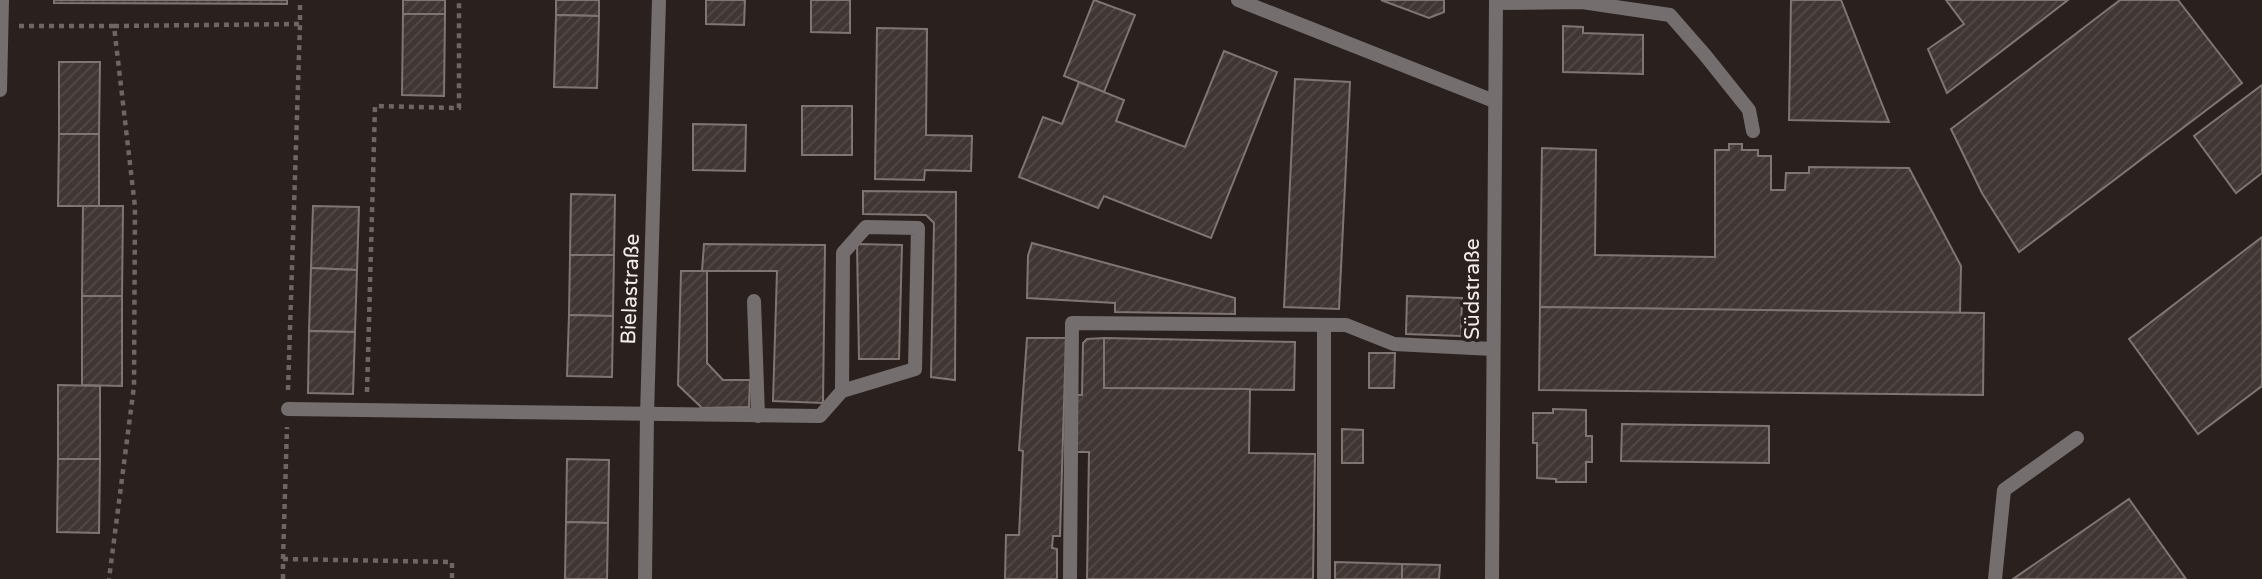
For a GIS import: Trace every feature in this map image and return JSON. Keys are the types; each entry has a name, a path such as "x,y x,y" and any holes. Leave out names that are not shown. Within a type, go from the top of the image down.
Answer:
{"street":[{"path":"0,90 2,0"},
{"name":"Bielastraße","path":"645,579 659,0"},
{"path":"1238,0 1494,101"},
{"path":"1496,2 1582,2 1670,15 1749,110 1753,131"},
{"name":"Südstraße","path":"1492,579 1496,2"},
{"path":"288,409 820,416 842,391 915,369 918,228 866,228 843,253 842,391"},
{"path":"754,302 758,416"},
{"path":"1070,579 1072,323 1346,325 1394,344 1493,349"},
{"path":"1324,325 1324,579"},
{"path":"1995,579 2004,490 2077,438"}],"path":[{"path":"283,579 300,0"},
{"path":"367,410 375,106 459,108 459,0"},
{"path":"1,26 300,24"},
{"path":"108,579 134,386 135,207 114,26"},
{"path":"283,559 452,562 452,579"}],"building":[{"path":"54,0 287,0 287,4 54,3"},
{"path":"403,0 445,0 445,14 403,14"},
{"path":"556,0 599,0 599,16 556,15"},
{"path":"706,0 745,0 744,25 706,24"},
{"path":"811,0 850,0 850,33 811,32"},
{"path":"1094,0 1135,15 1104,92 1064,76"},
{"path":"1381,0 1444,0 1444,12 1429,18"},
{"path":"1791,0 1841,0 1889,122 1789,120"},
{"path":"1946,0 2068,0 1947,93 1928,49 1964,24"},
{"path":"2120,0 2178,0 2242,83 2019,252 1982,193 1951,129"},
{"path":"403,14 445,14 444,96 402,95"},
{"path":"556,15 599,16 597,88 554,87"},
{"path":"1563,26 1583,27 1583,33 1643,35 1643,74 1563,72"},
{"path":"877,28 927,29 926,135 972,136 971,171 925,170 924,180 875,179"},
{"path":"1224,51 1277,72 1211,238 1104,196 1098,208 1019,177 1043,117 1062,124 1079,82 1124,100 1116,121 1185,147"},
{"path":"59,62 100,62 99,134 59,134"},
{"path":"1295,79 1350,82 1339,309 1284,307"},
{"path":"2262,85 2262,173 2236,193 2194,136"},
{"path":"802,106 852,106 852,155 802,155"},
{"path":"693,124 746,125 745,171 693,170"},
{"path":"59,134 99,134 99,206 58,206"},
{"path":"1729,144 1742,144 1742,150 1758,150 1758,156 1771,156 1771,190 1785,190 1786,173 1809,173 1809,167 1909,168 1961,266 1960,313 1540,307 1542,148 1596,150 1595,255 1715,257 1715,150 1729,150"},
{"path":"863,191 956,192 955,380 931,377 934,223 926,215 863,214"},
{"path":"571,194 615,195 614,255 570,255"},
{"path":"83,206 123,206 122,296 82,296"},
{"path":"313,206 359,207 357,270 311,268"},
{"path":"2262,237 2262,386 2198,434 2129,339"},
{"path":"1032,243 1235,298 1235,314 1115,312 1115,303 1027,298 1028,256"},
{"path":"704,244 825,245 823,403 773,401 777,271 702,271"},
{"path":"857,244 902,245 899,359 859,359"},
{"path":"570,255 614,255 613,316 569,315"},
{"path":"311,268 357,270 355,332 309,331"},
{"path":"681,271 707,271 707,363 723,380 750,380 749,407 702,408 678,385"},
{"path":"82,296 122,296 122,386 82,385"},
{"path":"1407,296 1462,298 1461,336 1406,334"},
{"path":"1540,307 1984,313 1983,395 1539,390"},
{"path":"569,315 613,316 612,377 567,376"},
{"path":"309,331 355,332 353,394 308,393"},
{"path":"1027,338 1066,338 1060,536 1053,536 1052,548 1057,549 1057,579 1005,579 1006,535 1019,535 1023,451 1019,450"},
{"path":"1104,338 1295,342 1294,390 1104,388"},
{"path":"1104,338 1104,388 1250,389 1249,453 1315,454 1313,579 1087,579 1089,452 1075,452 1076,395 1082,395 1083,343 1087,339"},
{"path":"1369,353 1395,353 1394,388 1369,388"},
{"path":"58,385 100,386 100,459 58,459"},
{"path":"1553,409 1586,410 1586,436 1592,436 1592,462 1586,462 1586,482 1556,482 1556,479 1537,478 1537,443 1533,443 1533,413 1553,413"},
{"path":"1622,424 1769,426 1769,463 1621,461"},
{"path":"1342,429 1363,430 1363,463 1342,463"},
{"path":"58,459 100,459 99,533 57,532"},
{"path":"567,459 609,460 608,523 566,522"},
{"path":"2129,499 2186,579 2013,579"},
{"path":"566,522 608,523 607,579 565,579"},
{"path":"1335,562 1402,564 1402,579 1335,579"},
{"path":"1402,564 1440,565 1439,579 1402,579"}]}
